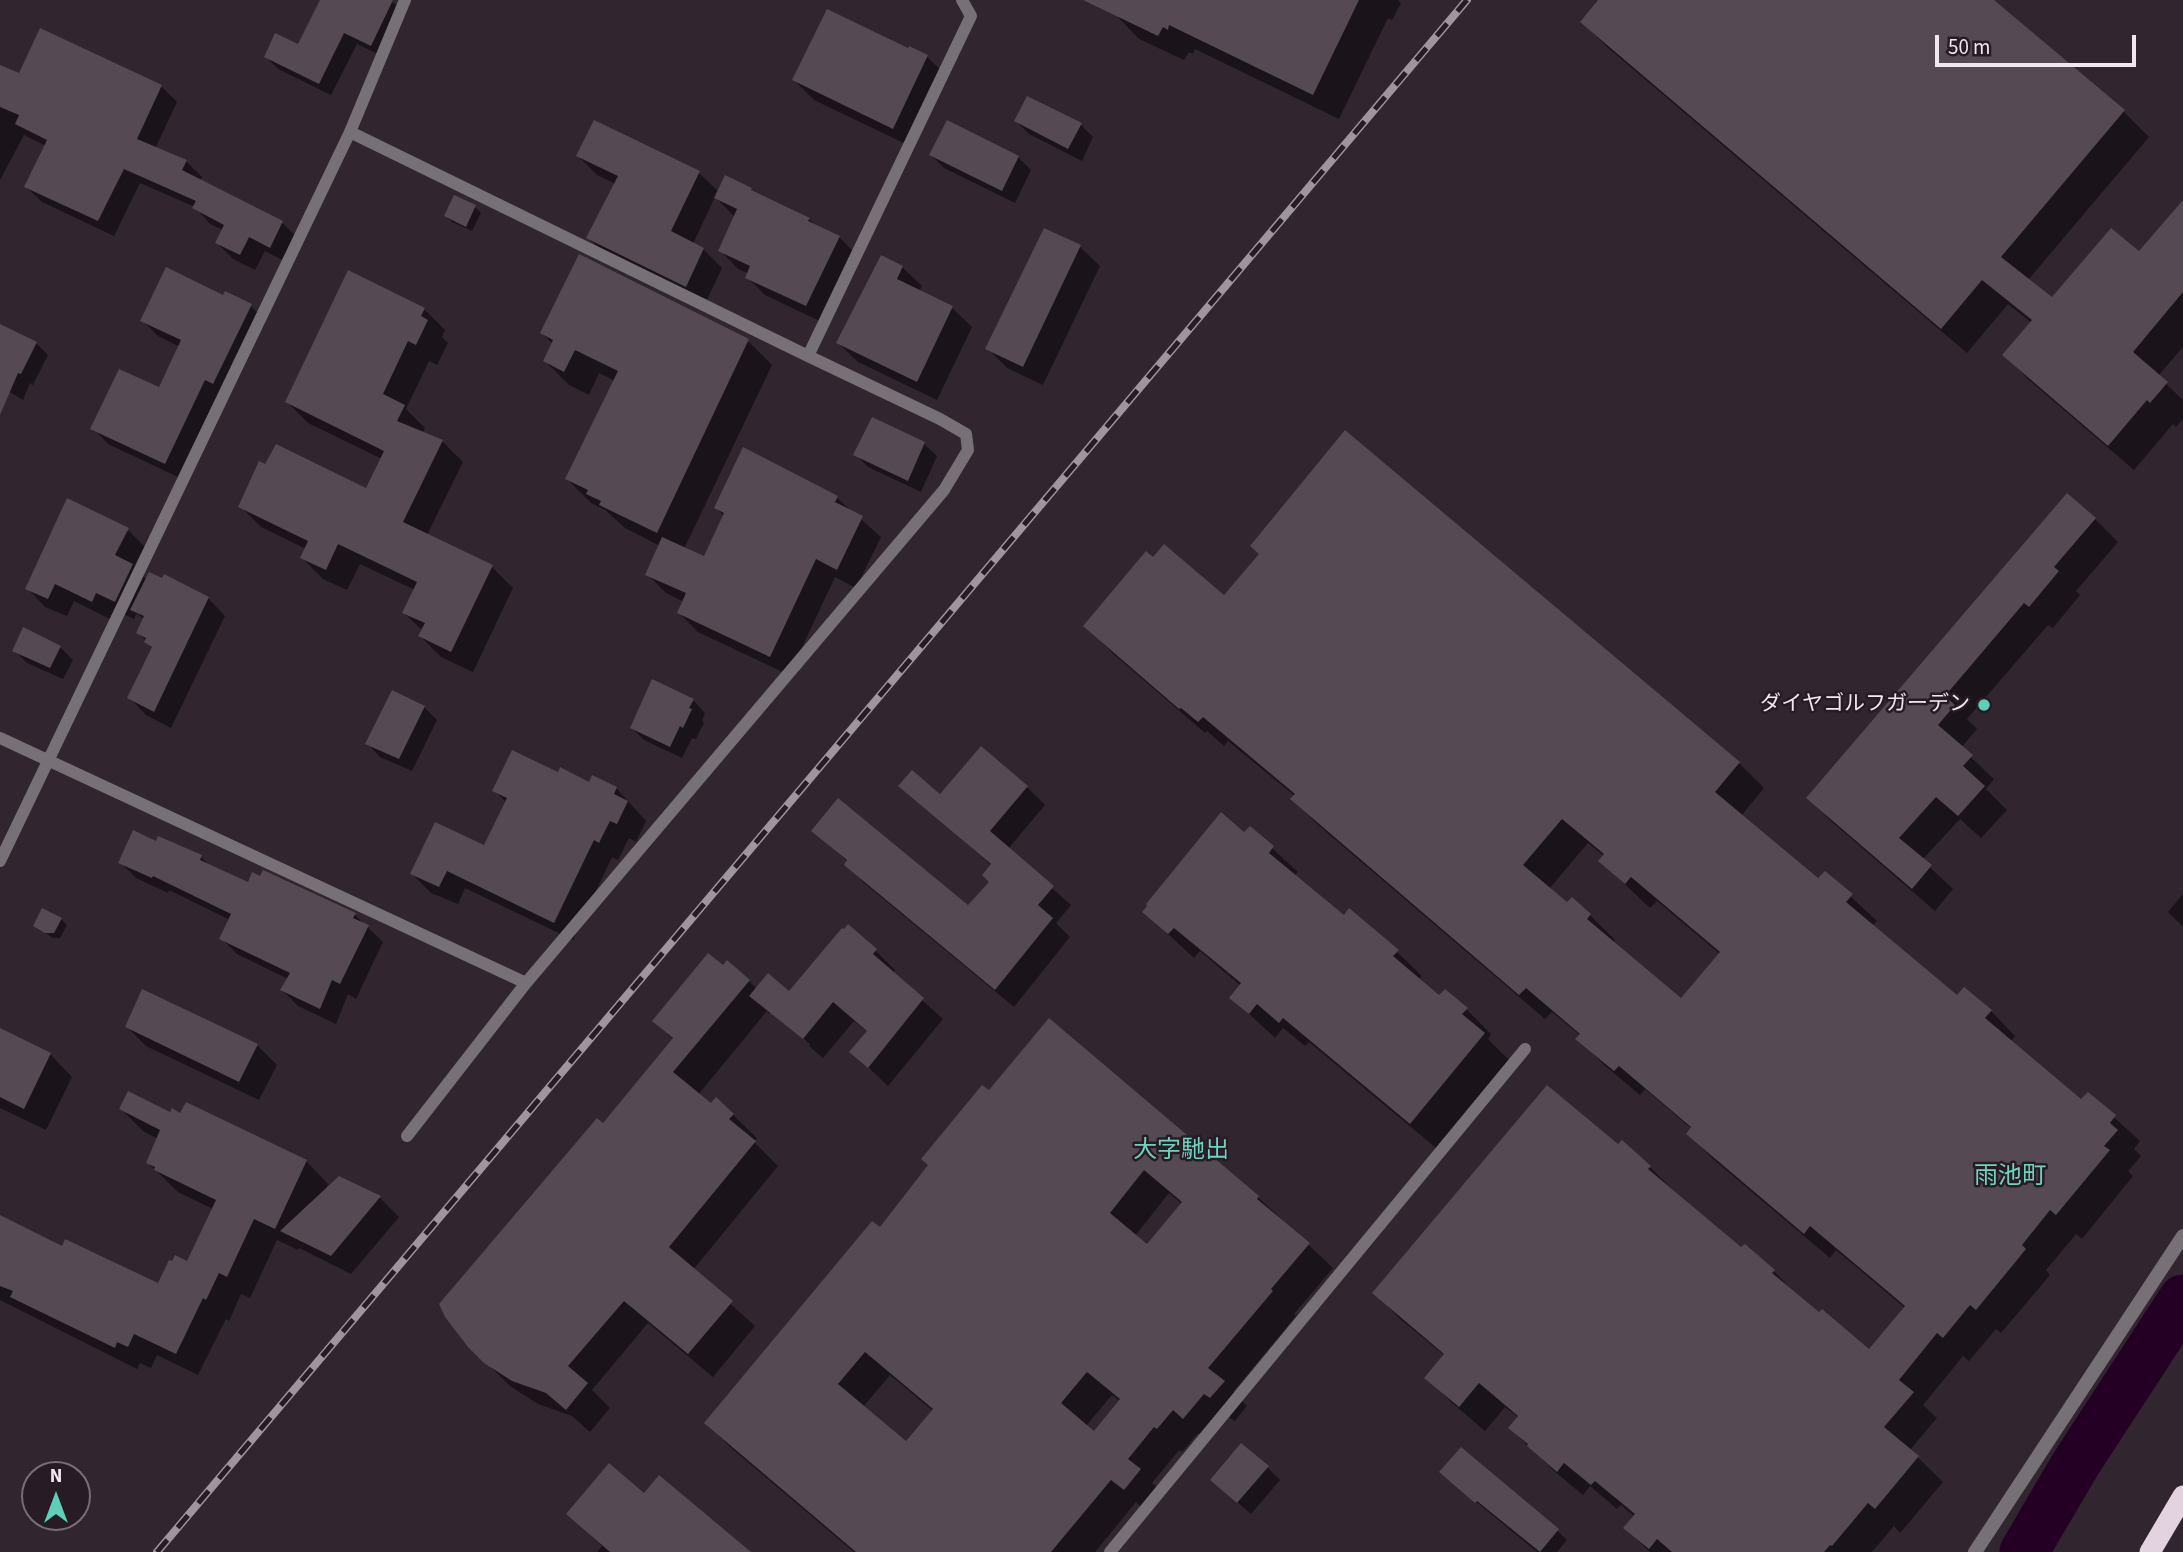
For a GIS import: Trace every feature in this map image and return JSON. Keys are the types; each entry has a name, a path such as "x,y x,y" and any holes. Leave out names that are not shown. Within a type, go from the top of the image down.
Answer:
{"highway":[{"path":"2150,1552 2183,1496"}],"street":[{"path":"1975,1552 2183,1236"}],"lane":[{"path":"0,861 350,132 405,0"},
{"path":"808,356 971,16 962,0"},
{"path":"350,132 940,419 966,434 968,450 944,490 526,983 407,1136"},
{"path":"0,738 526,983"},
{"path":"1110,1552 1525,1049"}],"building":[{"path":"320,0 393,0 371,46 344,33 319,84 264,57 275,33 298,44"},
{"path":"1083,0 1359,0 1313,95 1169,25 1168,30 1163,27 1158,36"},
{"path":"1598,0 1994,0 2125,110 2001,257 2052,297 2111,228 2139,251 2183,200 2183,292 2133,352 2168,382 2150,403 2147,400 2108,446 2002,355 2032,320 1982,280 1941,329 1580,22"},
{"path":"827,9 928,55 893,129 792,80"},
{"path":"40,28 162,85 137,139 187,160 182,170 283,221 270,248 249,237 240,255 215,243 224,225 192,208 196,201 124,169 98,221 24,187 47,140 15,124 19,115 0,107 0,65 19,73"},
{"path":"1027,96 1082,123 1068,149 1014,121"},
{"path":"594,120 700,171 671,231 704,248 686,287 586,238 618,176 576,156"},
{"path":"947,120 1019,156 1002,191 929,155"},
{"path":"725,175 840,236 806,306 745,278 750,266 718,251 737,209 714,198"},
{"path":"454,195 476,205 466,227 444,216"},
{"path":"1044,228 1081,245 1023,367 985,349"},
{"path":"579,254 749,339 657,533 599,505 601,501 586,494 588,490 565,479 618,371 575,350 564,372 543,361 553,340 540,333"},
{"path":"881,255 903,266 897,279 953,306 917,382 836,343"},
{"path":"166,267 223,295 225,291 252,304 213,384 205,380 165,464 90,429 119,369 159,387 181,340 140,321"},
{"path":"348,270 425,308 421,316 428,320 416,345 408,341 383,394 405,405 397,421 443,440 403,522 493,565 451,652 418,636 425,623 402,613 417,582 338,544 326,570 300,558 308,541 238,507 259,461 265,464 276,444 366,488 384,451 285,402"},
{"path":"0,324 37,342 21,374 18,373 0,415"},
{"path":"872,417 925,442 908,481 853,455"},
{"path":"1345,430 1740,762 1715,792 1818,878 1825,871 1853,894 1846,902 1957,995 1964,987 1992,1010 1985,1018 2081,1099 2088,1092 2116,1115 2110,1123 2118,1130 2104,1146 2110,1150 2056,1215 2050,1210 2022,1245 2026,1249 1976,1310 1970,1305 1943,1338 1937,1333 1899,1380 1914,1392 1884,1427 1919,1456 1875,1509 1868,1503 1824,1552 1672,1552 1657,1539 1649,1549 1623,1528 1635,1514 1595,1481 1591,1485 1564,1463 1557,1472 1508,1428 1518,1416 1479,1383 1459,1407 1424,1378 1444,1354 1372,1293 1547,1085 1618,1144 1622,1140 1651,1166 1648,1169 1741,1247 1745,1244 1775,1270 1772,1273 1819,1312 1822,1309 1869,1349 1905,1306 1810,1226 1804,1234 1686,1134 1691,1127 1619,1066 1614,1071 1575,1039 1580,1034 1526,988 1519,995 1290,799 1295,794 1203,717 1198,722 1179,709 1083,626 1146,551 1153,557 1164,544 1224,595 1259,554 1250,546","holes":["1562,819 1604,854 1598,861 1625,884 1631,877 1720,952 1681,998 1587,919 1591,914 1572,897 1567,902 1523,865"]},
{"path":"743,447 838,496 835,502 863,516 837,570 816,559 770,657 677,613 686,593 645,575 662,537 704,556 724,513 714,508"},
{"path":"2067,493 2096,518 2054,567 2059,571 2029,607 2024,603 1945,696 1955,705 1938,725 1973,755 1963,766 1985,786 1958,816 1936,797 1899,838 1932,865 1912,889 1806,798"},
{"path":"67,498 129,528 115,555 133,564 115,602 96,593 92,602 55,584 48,599 25,589"},
{"path":"149,572 162,578 164,574 209,597 154,712 127,698 152,647 144,642 146,638 136,633 144,616 130,610"},
{"path":"23,627 61,646 50,668 12,651"},
{"path":"652,679 694,699 683,728 680,726 670,747 630,728"},
{"path":"392,690 425,706 399,759 365,744"},
{"path":"981,746 1028,786 990,831 1054,886 1038,905 1053,918 995,990 844,865 847,860 811,831 838,798 968,905 989,882 982,875 991,864 898,786 912,770 940,794"},
{"path":"512,750 558,772 560,767 589,782 592,775 617,787 614,794 628,801 617,824 610,821 599,843 594,840 554,923 447,871 439,887 410,874 435,822 484,845 507,798 492,791"},
{"path":"1221,812 1244,832 1250,826 1274,846 1269,853 1344,915 1349,908 1399,950 1393,956 1439,995 1445,989 1468,1008 1462,1014 1485,1033 1410,1124 1283,1018 1279,1023 1257,1004 1249,1014 1229,998 1241,983 1174,928 1168,934 1142,912"},
{"path":"133,830 156,841 158,836 202,855 200,860 248,882 252,872 260,876 263,870 356,913 353,918 369,925 340,984 332,980 320,1009 280,990 290,973 219,939 231,914 153,876 152,878 118,863"},
{"path":"42,908 62,918 54,933 45,933 33,926"},
{"path":"848,924 877,949 873,954 924,998 868,1068 849,1052 867,1031 833,1002 803,1039 749,996 768,973 789,991"},
{"path":"708,953 723,965 727,960 750,980 673,1072 711,1103 716,1097 734,1114 729,1119 756,1141 669,1247 733,1301 688,1354 624,1301 568,1366 588,1383 566,1410 546,1393 512,1381 484,1363 445,1317 439,1304 597,1118 603,1123 673,1038 652,1021"},
{"path":"142,989 258,1044 239,1082 125,1027"},
{"path":"1049,1018 1259,1196 1257,1199 1310,1243 1208,1368 1225,1381 1210,1398 1204,1394 1183,1419 1173,1410 1157,1429 1154,1427 1128,1459 1141,1469 1124,1490 1111,1480 1051,1552 856,1552 704,1423 872,1221 880,1227 928,1165 921,1159 982,1085 989,1090","holes":["1144,1170 1182,1202 1147,1244 1110,1213","865,1352 933,1409 906,1441 838,1384","1087,1372 1120,1399 1094,1431 1061,1403"]},
{"path":"0,1028 51,1053 24,1109 0,1097"},
{"path":"128,1091 170,1112 172,1108 180,1113 186,1102 307,1160 275,1229 254,1219 227,1277 219,1273 206,1300 203,1298 176,1354 134,1334 128,1347 117,1342 115,1348 10,1297 13,1291 0,1286 0,1215 62,1246 65,1239 158,1283 169,1260 172,1261 175,1255 187,1261 216,1200 154,1170 155,1167 146,1163 160,1130 119,1109"},
{"path":"339,1176 381,1196 331,1256 280,1231"},
{"path":"1241,1443 1269,1466 1237,1503 1210,1480"},
{"path":"1461,1447 1559,1529 1540,1552 1439,1472"},
{"path":"609,1463 644,1493 659,1475 751,1552 610,1552 566,1514"}],"waterway":[{"path":"2024,1552 2075,1465 2183,1299"}],"railway":[{"path":"157,1552 1467,0"}],"place":[{"name":"ダイヤゴルフガーデン","path":"1984,705"}],"district":[{"name":"大字馳出","path":"1181,1152"},
{"name":"雨池町","path":"2010,1178"}]}
